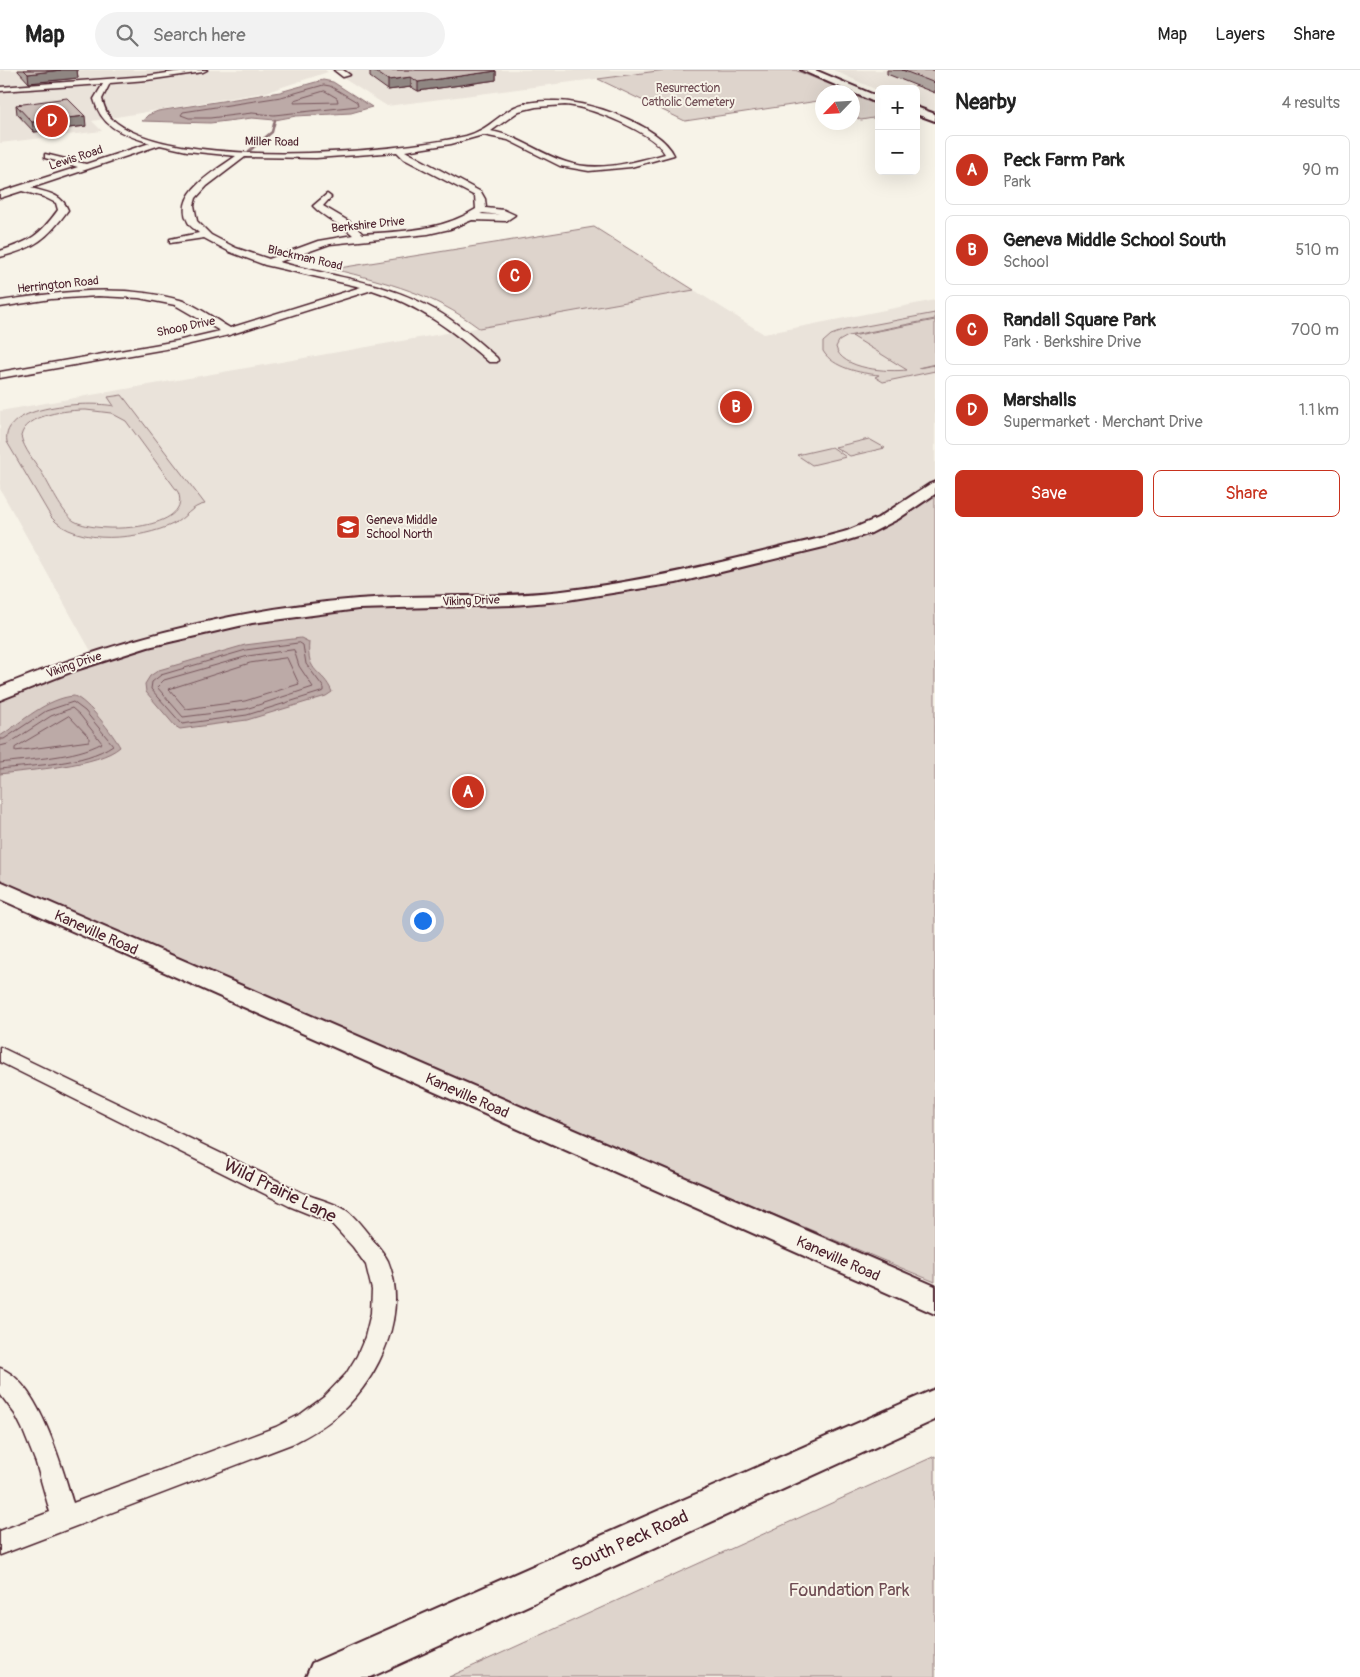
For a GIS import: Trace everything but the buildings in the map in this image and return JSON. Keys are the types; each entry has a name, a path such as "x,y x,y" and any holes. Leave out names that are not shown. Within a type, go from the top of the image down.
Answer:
{"main road":[{"path":"806,70 875,99"},
{"path":"826,70 875,91"},
{"path":"920,112 935,118"},
{"path":"920,119 935,125"},
{"name":"Kaneville Road","path":"2,892 935,1301"},
{"name":"South Peck Road","path":"326,1677 935,1404"}],"street":[{"path":"0,89 147,78 202,70"},
{"path":"338,70 346,75"},
{"name":"Miller Road","path":"107,81 105,89 98,99 101,110 110,122 132,134 159,143 209,151 290,156 341,155 397,148 469,138 484,133 514,110 532,105 572,103 595,108 609,114 663,143 670,154 651,161 619,166 576,168 540,154 512,139 484,133"},
{"name":"Lewis Road","path":"0,195 159,143"},
{"path":"397,148 407,157 478,194 481,199 481,210"},
{"name":"Blackman Road","path":"244,154 198,189 189,205 191,221 206,235 232,251 268,263 372,287 410,301 437,315 493,360"},
{"path":"48,156 89,167"},
{"path":"0,254 24,246 46,233 63,210 60,202 21,188"},
{"path":"328,197 318,206 347,224 362,237"},
{"name":"Berkshire Drive","path":"268,263 301,249 330,241 430,230 472,217 506,218 510,215 481,210 472,217"},
{"path":"173,240 206,235"},
{"path":"24,246 38,249"},
{"name":"Shoop Drive","path":"0,375 177,344 230,332 372,287"},
{"name":"Herrington Road","path":"0,304 51,296 98,293 139,295 178,303 230,332"},
{"path":"50,354 60,365"},
{"name":"Viking Drive","path":"0,694 94,658 133,646 238,620 287,612 380,603 531,599 586,594 706,572 864,530 894,515 935,486"},
{"name":"Wild Prairie Lane","path":"0,1054 297,1200 338,1217 377,1262 383,1290 383,1313 377,1337 367,1361 354,1381 333,1404 310,1422 285,1435 0,1543"},
{"path":"0,1378 8,1385 24,1408 44,1453 64,1519"}],"shaded area":[{"path":"0,70 325,70 328,72 267,92 92,121 102,131 0,143"},
{"path":"330,70 665,70 387,106"},
{"path":"833,70 935,70 935,115 920,109 920,85 875,85 875,89"},
{"name":"Geneva Middle School North","path":"694,290 764,334 935,300 935,481 868,525 815,540 640,582 159,636 92,653 0,489 0,411"}],"green space":[{"name":"Resurrection Catholic Cemetery","path":"665,70 795,70 831,85 815,85 815,101 685,121 598,79"},
{"path":"860,98 875,104 875,118 861,120"},
{"path":"594,227 694,290 479,328 462,316 427,298 373,279 333,269"},
{"path":"935,313 935,319 848,336 839,341 836,347 840,355 856,365 878,370 907,370 852,336 935,320 935,364 918,368 935,365 935,371 883,382 875,377 879,375 840,366 827,357 823,351 823,342 831,335 845,330"},
{"path":"122,395 205,504 196,507 173,524 160,529 127,536 92,536 76,533 62,527 51,517 7,442 9,429 18,420 49,408 87,404 114,406 108,397","holes":["78,410 111,413 126,421 178,492 179,505 172,515 158,522 122,528 103,528 74,521 61,506 22,441 21,436 24,429 39,418 48,415"]},
{"path":"869,439 885,448 850,456 835,447"},
{"path":"832,447 846,457 812,465 797,455"},
{"path":"935,487 935,1282 0,890 0,694 94,658 287,612 586,593 864,530"},
{"name":"Foundation Park","path":"935,1456 935,1677 449,1677"}],"water":[{"path":"323,80 333,82 372,107 351,113 296,116 275,120 252,118 210,123 142,121 148,115 158,111 280,92"},
{"path":"301,638 309,642 310,660 332,692 326,696 247,720 180,729 175,726 146,692 145,684 150,676 159,670 245,645"},
{"path":"74,696 93,711 120,747 96,759 80,763 0,774 0,736 54,701"}],"waterway":[{"path":"249,151 272,132 275,120"}],"place":[{"name":"Marshalls","path":"52,121"},
{"name":"Randall Square Park","path":"515,276"},
{"name":"Geneva Middle School South","path":"736,407"},
{"name":"Geneva Middle School North","path":"348,527"},
{"name":"Peck Farm Park","path":"468,792"}]}
